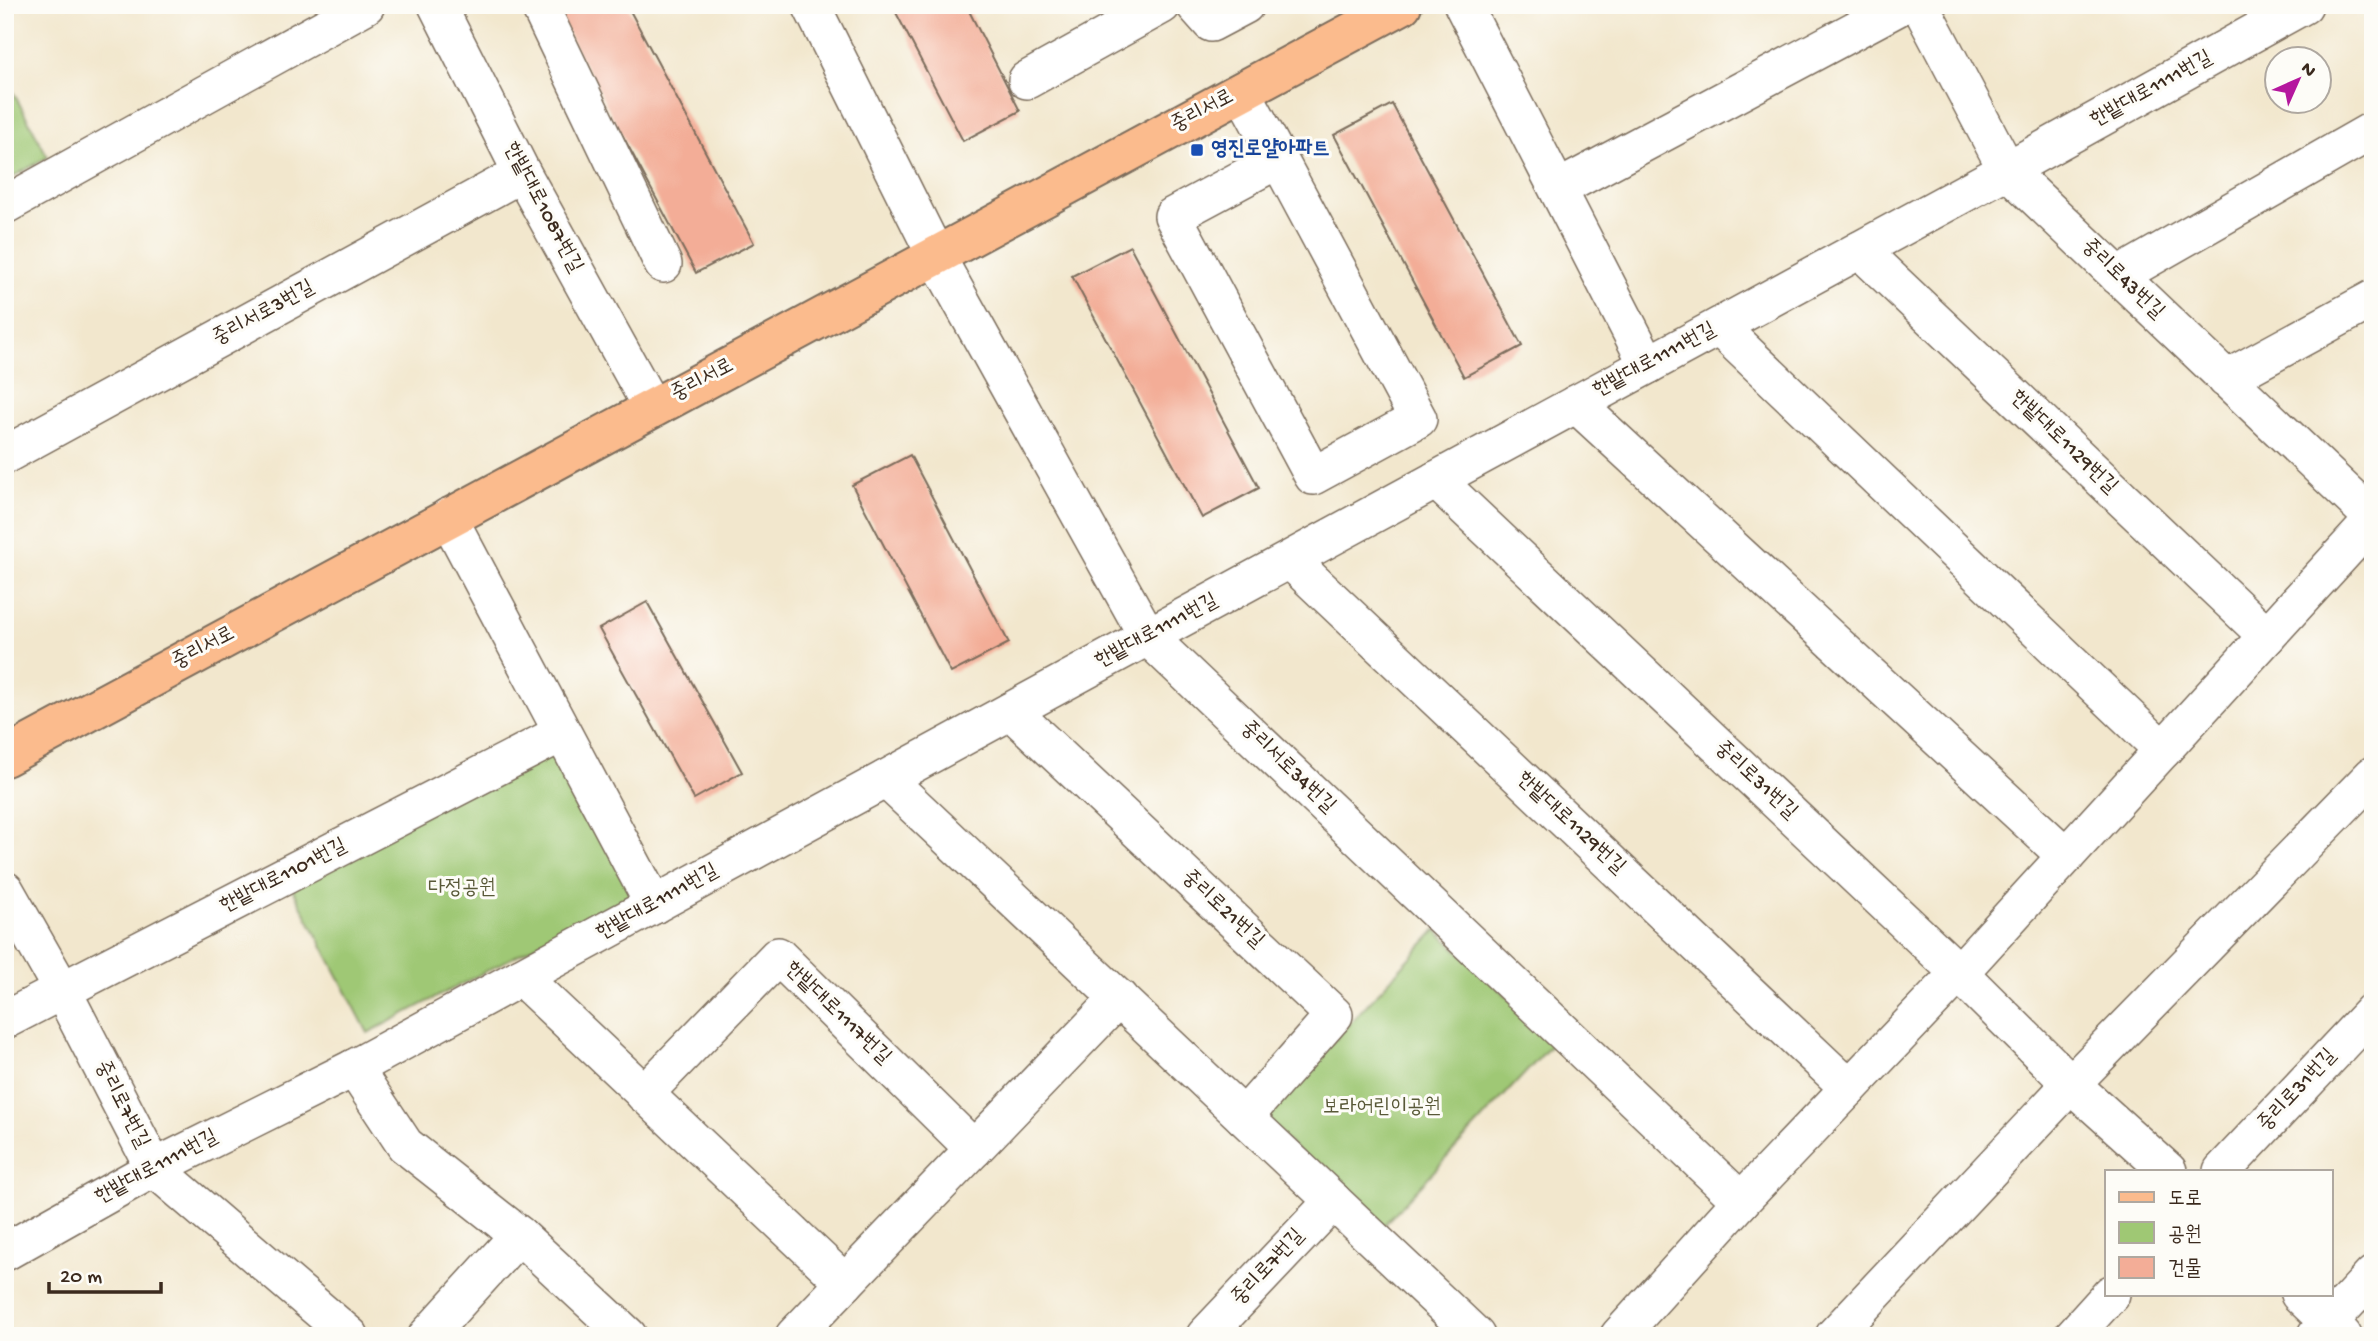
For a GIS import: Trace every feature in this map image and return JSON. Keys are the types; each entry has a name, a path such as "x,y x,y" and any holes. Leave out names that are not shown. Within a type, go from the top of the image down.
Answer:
{"main road":[{"name":"중리서로","path":"5,757 1402,5"}],"street":[{"path":"5,205 366,5"},
{"name":"한밭대로1087번길","path":"437,5 522,173 652,408"},
{"path":"539,5 663,264"},
{"name":"중리서로34번길","path":"811,5 936,256 1148,637 1741,1200"},
{"path":"1027,80 1162,5"},
{"path":"1195,5 1211,23 1245,5"},
{"path":"1463,5 1648,365"},
{"path":"1558,189 1902,5"},
{"name":"중리로43번길","path":"1920,5 2007,170 2373,519"},
{"name":"한밭대로1111번길","path":"5,1252 154,1168 354,1068 1719,327 2304,5"},
{"path":"1242,91 1279,159 1418,419 1313,476 1173,216 1279,159"},
{"path":"2119,276 2373,131"},
{"name":"중리서로3번길","path":"5,455 522,173"},
{"name":"한밭대로1129번길","path":"1860,250 2267,636"},
{"path":"2227,379 2373,299"},
{"path":"1719,327 2163,750"},
{"path":"1576,404 2066,856"},
{"name":"중리로31번길","path":"1436,480 1959,973 2071,1084 2167,1170"},
{"path":"448,517 654,905"},
{"path":"1619,1336 1741,1200 1959,973 2373,519"},
{"name":"한밭대로1129번길","path":"1290,560 1849,1088"},
{"name":"중리로21번길","path":"1011,711 1335,1015 1244,1117"},
{"name":"한밭대로1101번길","path":"5,1020 562,733"},
{"path":"1833,1336 2071,1084 2373,775"},
{"path":"886,779 1476,1336"},
{"name":"중리로7번길","path":"5,890 62,990 154,1168 350,1336"},
{"name":"한밭대로1117번길","path":"644,1094 778,956 974,1149"},
{"path":"521,977 845,1283"},
{"path":"794,1336 1119,999"},
{"name":"중리로31번길","path":"2223,1170 2373,1011"},
{"path":"354,1068 405,1145 520,1235 628,1336"},
{"name":"중리로7번길","path":"1205,1336 1333,1200"},
{"path":"427,1336 520,1235"},
{"path":"2301,1296 2329,1331 2373,1275"},
{"path":"2073,1336 2109,1296"}],"green space":[{"path":"5,77 48,157 5,181"},
{"name":"다정공원","path":"556,745 634,894 368,1033 290,884"},
{"name":"보라어린이공원","path":"1436,930 1555,1041 1381,1228 1262,1118"}],"building":[{"path":"553,5 627,5 754,243 696,273"},
{"path":"892,5 966,5 1020,111 963,141"},
{"path":"1392,104 1522,346 1464,377 1334,135"},
{"path":"1130,246 1259,488 1202,518 1072,276"},
{"path":"910,455 1009,643 951,673 852,485"},
{"path":"647,602 742,772 694,799 599,629"}],"place":[{"name":"영진로얄아파트","path":"1197,150"}]}
